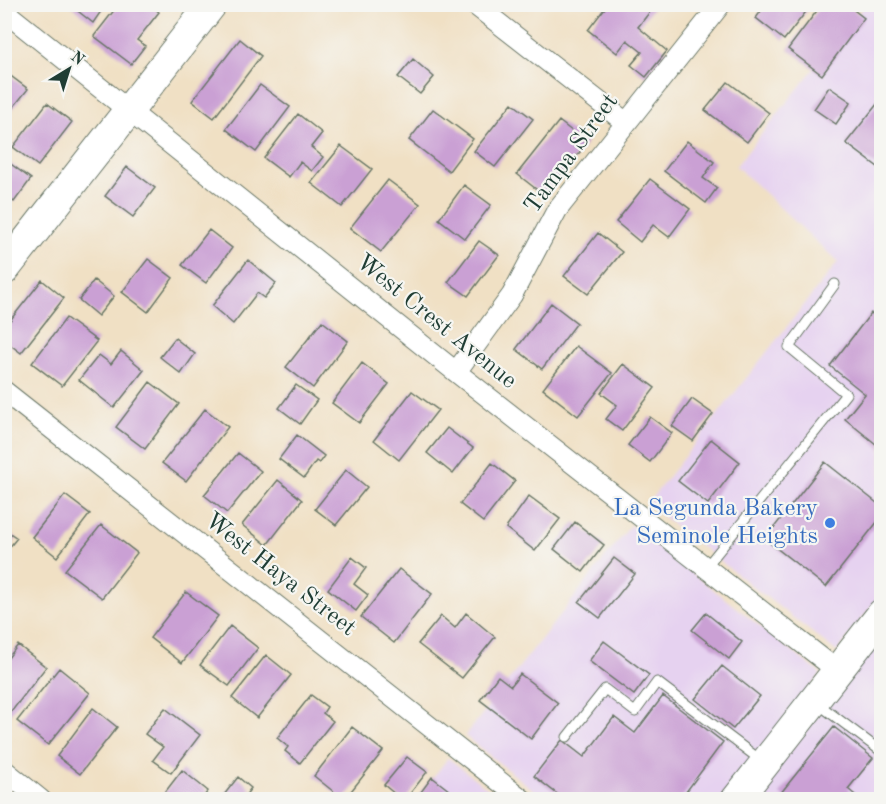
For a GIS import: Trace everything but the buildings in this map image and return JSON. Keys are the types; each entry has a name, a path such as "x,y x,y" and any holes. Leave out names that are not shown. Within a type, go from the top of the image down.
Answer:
{"main road":[{"path":"4,270 212,4"},
{"path":"736,800 881,615"}],"street":[{"path":"474,4 625,122"},
{"name":"Tampa Street","path":"456,372 512,295 557,210 721,4"},
{"name":"West Crest Avenue","path":"4,11 456,372 838,670"},
{"name":"West Haya Street","path":"4,391 523,800"},
{"path":"4,770 41,800"}],"lane":[{"path":"706,567 846,394 789,347 836,284"},
{"path":"567,737 605,689 635,712 657,682 765,763"},
{"path":"815,701 882,752"}],"shaded area":[{"path":"865,5 872,5 882,12 881,594 837,652 647,504 838,262 736,166"},
{"path":"631,525 821,674 721,799 545,799 465,736"},
{"path":"881,634 881,799 751,800"},
{"path":"448,758 501,799 416,800"}],"place":[{"name":"La Segunda Bakery Seminole Heights","path":"830,523"}]}
